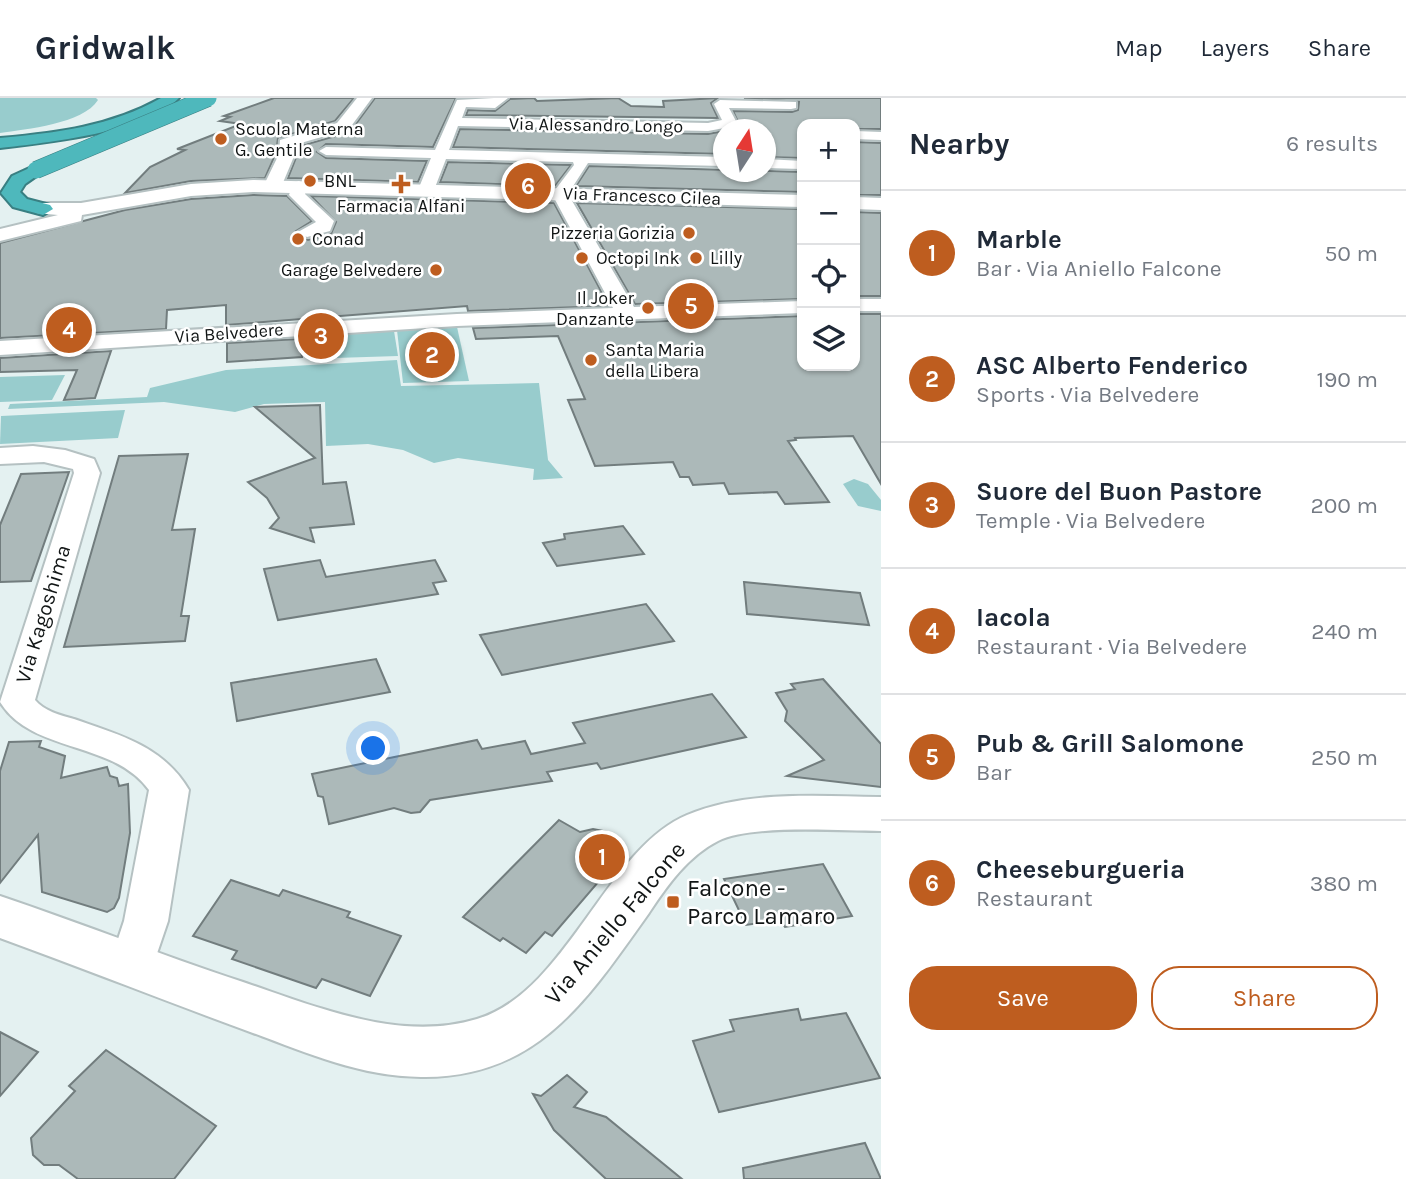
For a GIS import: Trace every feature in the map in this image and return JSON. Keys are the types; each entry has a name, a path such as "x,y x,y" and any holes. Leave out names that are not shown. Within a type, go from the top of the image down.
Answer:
{"highway":[{"path":"112,122 137,106 139,98"},
{"path":"112,122 142,108 153,98"},
{"path":"0,143 70,134 146,112 172,98"},
{"path":"0,182 29,166 195,98"},
{"path":"51,215 20,203 12,197 11,189 27,174 208,98"},
{"path":"0,136 82,123 111,112 120,103"},
{"path":"0,136 60,124 97,111"}],"main road":[{"path":"273,186 287,153 286,144 295,138 343,126 365,98"},
{"name":"Via Francesco Cilea","path":"0,235 51,215 191,190 299,186 560,194 713,174"},
{"name":"Via Francesco Cilea","path":"752,182 797,199"},
{"path":"860,203 881,204"},
{"path":"0,220 15,212 51,215"},
{"name":"Via Aniello Falcone","path":"0,917 323,1033 391,1051 442,1052 484,1046 520,1028 558,995 647,877 677,844 705,826 742,819 810,813 881,814"}],"street":[{"path":"426,190 461,103 495,104 502,98"},
{"name":"Via Alessandro Longo","path":"453,122 708,127 730,123 720,104 793,106"},
{"path":"678,131 702,143 713,157"},
{"path":"860,135 881,136"},
{"path":"776,150 797,151"},
{"path":"326,151 578,158 713,171"},
{"path":"578,158 582,165 560,194 626,313"},
{"path":"776,164 797,165"},
{"path":"299,186 297,195 325,221 324,227 307,232"},
{"path":"860,305 881,304"},
{"name":"Via Belvedere","path":"0,348 360,325 797,307"},
{"name":"Via Kagoshima","path":"0,456 63,456 85,465 87,473 17,701 27,714 36,719 144,761 166,781 169,790 160,859 146,921 132,966"}],"shaded area":[{"path":"0,98 98,100 91,108 67,120 0,133"},
{"path":"457,327 469,381 403,383 397,330"},
{"path":"394,331 398,356 335,358 329,338 341,333"},
{"path":"397,360 401,386 539,383 548,460 563,478 533,480 534,469 458,458 434,463 403,450 368,444 326,446 325,402 264,404 235,412 164,402 8,409 10,404 147,397 150,388 226,370"},
{"path":"65,375 52,400 0,402 0,377"},
{"path":"125,410 118,438 0,444 1,416"},
{"path":"854,479 868,484 881,500 881,511 858,506 843,484"}],"building":[{"path":"274,98 354,98 335,121 278,138 276,153 265,178 191,181 125,193 150,167 185,150 177,149 241,124 220,121 230,117 224,116"},
{"path":"375,98 456,98 433,147 326,144 317,152 326,158 427,161 418,182 288,178 297,155 297,147 350,132"},
{"path":"534,98 537,101 618,98 631,106 664,107 663,101 718,98 711,103 718,118 466,115 468,110 495,111 510,99"},
{"path":"744,98 881,98 881,129 860,129 860,119 797,119 797,158 776,157 776,119 737,119 733,111 792,112 798,110 799,102"},
{"path":"460,129 713,133 713,154 453,147"},
{"path":"860,142 881,143 881,195 860,195"},
{"path":"448,162 571,165 555,186 440,182"},
{"path":"589,166 713,169 713,182 776,182 776,171 797,172 797,192 576,186"},
{"path":"287,196 312,221 296,231 308,240 331,234 336,222 311,196 554,203 609,306 468,311 467,306 226,325 226,305 167,310 166,329 0,338 0,243 125,210 191,199"},
{"path":"577,203 797,209 797,299 635,304"},
{"path":"860,212 881,213 881,296 860,296"},
{"path":"860,314 881,314 881,484 853,436 795,438 796,440 788,441 829,502 785,504 777,492 729,494 724,483 693,485 689,477 680,477 673,462 595,466 568,400 585,399 558,336 476,339 473,328 797,316 797,371 860,371"},
{"path":"299,339 302,357 227,362 227,343"},
{"path":"111,351 95,398 64,400 77,370 0,372 0,358"},
{"path":"320,405 323,484 346,482 354,524 310,528 314,542 270,528 279,518 267,498 248,482 315,458 255,407"},
{"path":"188,454 172,530 195,529 181,616 189,616 185,641 64,647 119,456"},
{"path":"69,472 31,581 0,582 0,525 21,474"},
{"path":"623,526 644,554 557,566 543,543 565,539 564,534"},
{"path":"320,560 326,577 435,560 446,581 433,583 438,594 278,620 264,569"},
{"path":"744,582 860,593 869,625 747,614"},
{"path":"646,604 674,641 502,675 480,635"},
{"path":"376,659 390,692 237,721 231,683"},
{"path":"823,679 881,744 881,787 787,776 824,760 785,721 787,711 776,693 795,689 791,684"},
{"path":"712,694 746,737 601,769 597,763 547,772 552,781 430,800 420,812 411,813 394,808 329,824 323,797 318,796 312,774 477,740 482,749 525,741 531,754 585,743 573,723"},
{"path":"41,741 39,747 65,756 61,778 107,767 110,776 117,778 119,786 128,784 130,833 119,898 114,908 107,912 42,892 38,835 0,883 0,771 9,742"},
{"path":"559,820 580,832 593,829 608,832 618,843 618,859 552,936 545,932 526,953 503,938 500,941 463,917"},
{"path":"823,864 852,916 785,927 780,920 746,925 724,879"},
{"path":"231,880 279,896 283,890 350,912 347,917 401,936 370,996 322,979 316,988 232,959 237,951 193,936"},
{"path":"798,1009 801,1020 846,1013 880,1078 719,1112 693,1041 734,1031 730,1020"},
{"path":"0,1032 38,1052 0,1096"},
{"path":"106,1050 216,1126 174,1179 78,1179 59,1165 44,1165 33,1155 31,1138 75,1091 69,1086"},
{"path":"567,1075 587,1092 574,1107 606,1117 682,1179 606,1179 554,1130 533,1094 541,1096"},
{"path":"865,1143 881,1179 744,1179 743,1168"}],"place":[{"name":"Scuola Materna G. Gentile","path":"221,139"},
{"name":"BNL","path":"310,181"},
{"name":"Farmacia Alfani","path":"401,184"},
{"name":"Cheeseburgueria","path":"528,186"},
{"name":"Pizzeria Gorizia","path":"689,233"},
{"name":"Conad","path":"298,239"},
{"name":"Octopi Ink","path":"582,258"},
{"name":"Lilly","path":"696,258"},
{"name":"Garage Belvedere","path":"436,270"},
{"name":"Pub & Grill Salomone","path":"691,306"},
{"name":"Il Joker Danzante","path":"648,308"},
{"name":"Iacola","path":"69,330"},
{"name":"Suore del Buon Pastore","path":"321,336"},
{"name":"ASC Alberto Fenderico","path":"432,355"},
{"name":"Santa Maria della Libera","path":"591,360"},
{"name":"Marble","path":"602,857"},
{"name":"Falcone - Parco Lamaro","path":"673,902"}]}
